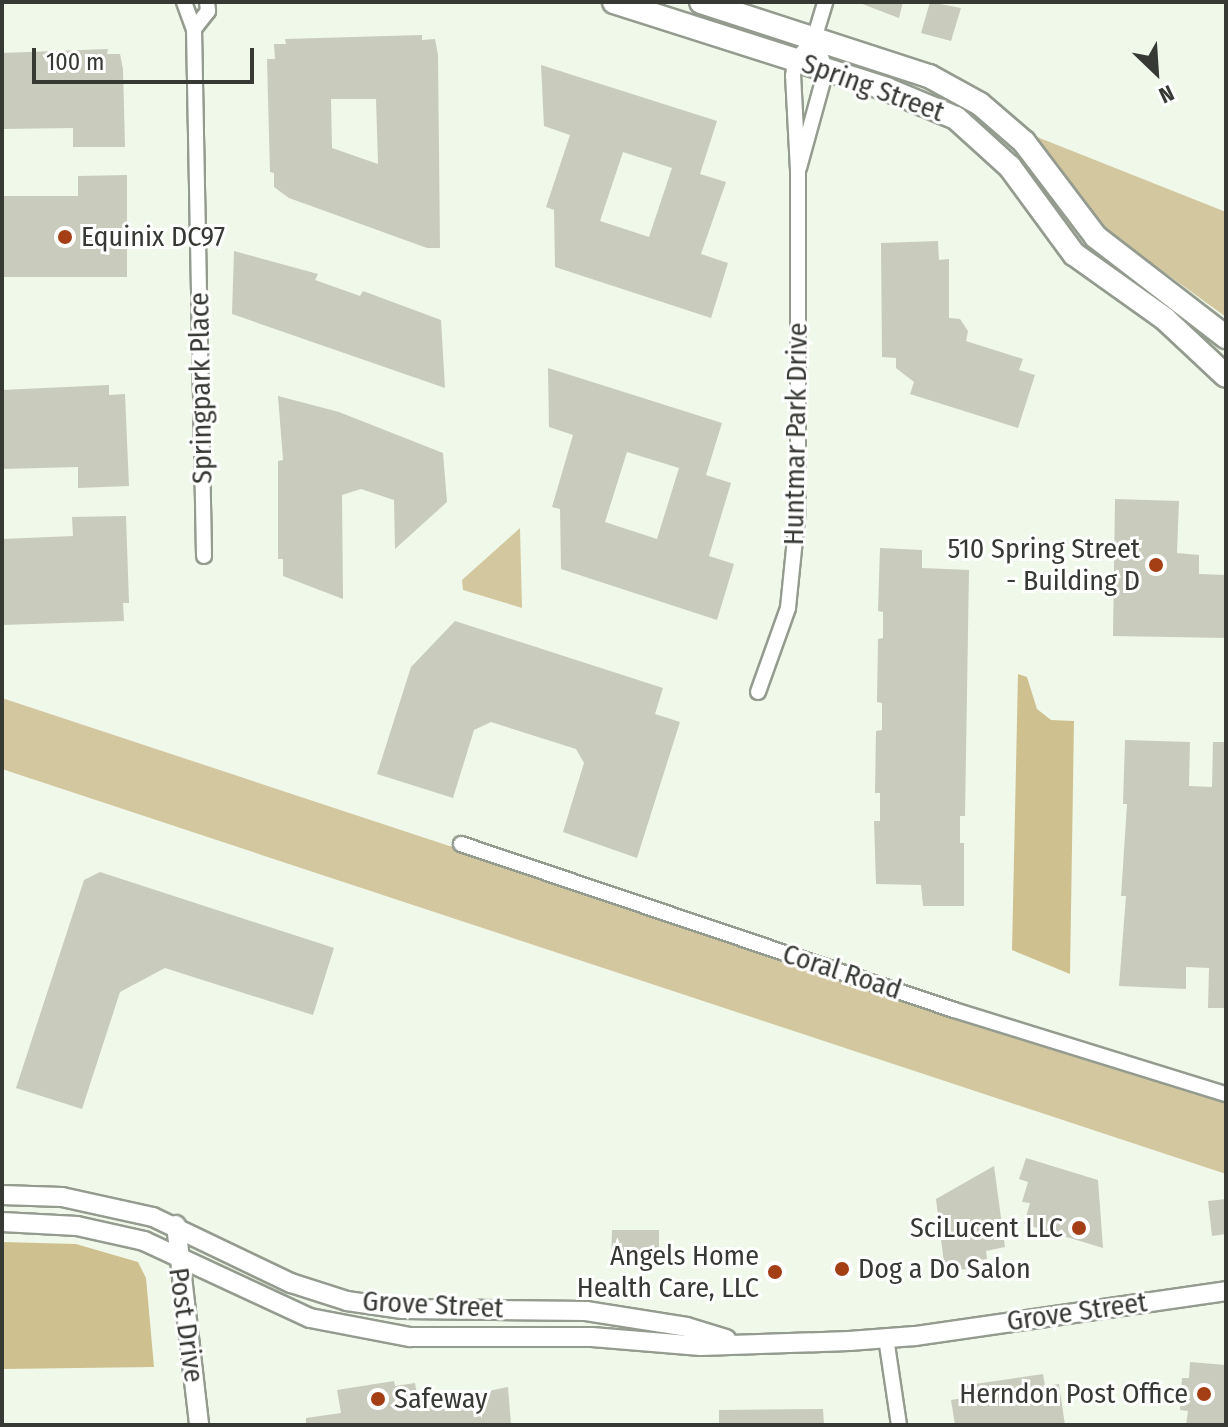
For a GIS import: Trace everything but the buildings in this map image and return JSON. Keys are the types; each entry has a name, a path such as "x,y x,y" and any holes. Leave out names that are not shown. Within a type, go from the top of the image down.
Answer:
{"main road":[{"name":"Spring Street","path":"614,2 924,103 984,139 1074,254 1165,319 1226,376"},
{"name":"Spring Street","path":"701,2 929,76 980,104 1024,142 1096,237 1226,337"}],"street":[{"name":"Springpark Place","path":"184,2 194,29 204,556"},
{"name":"Springpark Place","path":"194,29 208,11 207,2"},
{"path":"795,61 814,39 825,2"},
{"path":"814,39 826,70"},
{"name":"Huntmar Park Drive","path":"758,692 794,575 798,170 792,136 795,61"},
{"name":"Huntmar Park Drive","path":"798,170 826,70"},
{"name":"Coral Road","path":"461,844 954,1010 1226,1094"},
{"name":"Grove Street","path":"2,1195 90,1202 176,1225 291,1283 347,1301 402,1309 586,1311 687,1327 736,1341"},
{"name":"Grove Street","path":"2,1222 77,1226 144,1241 281,1308 379,1334 592,1337 701,1346 736,1341 886,1338 1226,1291"},
{"name":"Post Drive","path":"176,1225 177,1256 199,1425"},
{"path":"886,1338 899,1425"}],"shaded area":[{"path":"1032,135 1226,212 1226,317 1102,227"},
{"path":"520,528 522,608 463,590 462,580"},
{"path":"1018,674 1027,677 1037,709 1051,720 1074,721 1070,974 1012,950"},
{"path":"2,698 1226,1103 1226,1174 2,769"},
{"path":"2,1242 76,1244 138,1262 146,1278 154,1367 2,1369"}],"place":[{"name":"Equinix DC97","path":"65,237"},
{"name":"510 Spring Street - Building D","path":"1156,565"},
{"name":"SciLucent LLC","path":"1079,1228"},
{"name":"Dog a Do Salon","path":"842,1269"},
{"name":"Angels Home Health Care, LLC","path":"775,1272"},
{"name":"Herndon Post Office","path":"1204,1394"},
{"name":"Safeway","path":"378,1399"}]}
